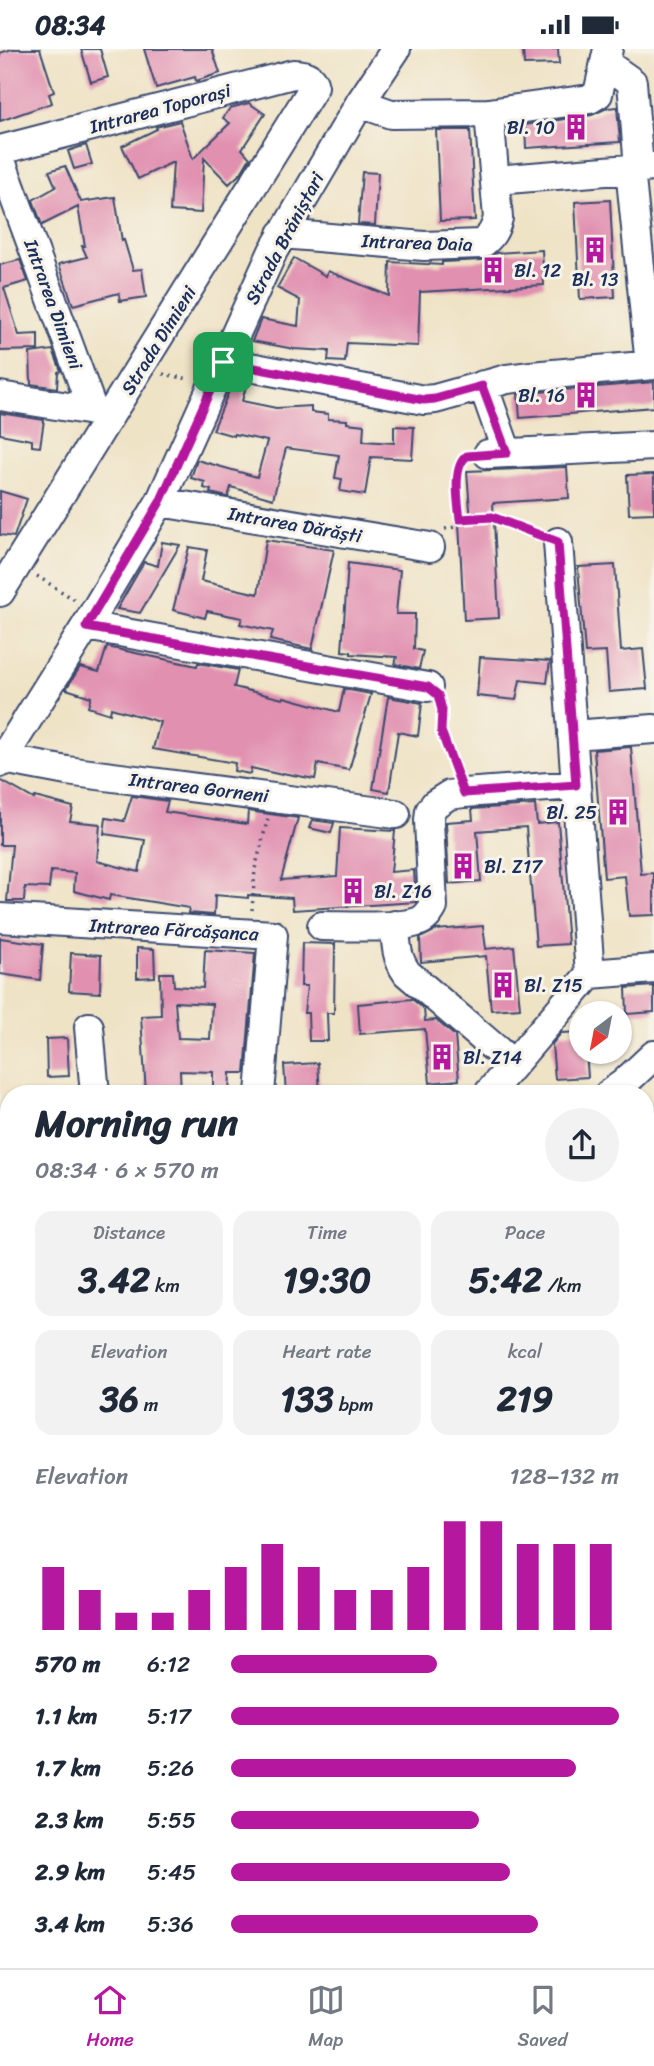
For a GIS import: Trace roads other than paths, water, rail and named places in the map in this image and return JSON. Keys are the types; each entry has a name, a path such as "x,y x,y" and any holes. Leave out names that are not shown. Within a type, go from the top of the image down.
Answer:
{"street":[{"name":"Strada Brăniștari","path":"1,761 160,502 282,234 360,103 396,49"},
{"path":"360,103 391,114 489,113 590,99 598,94 606,56"},
{"path":"220,370 424,400 531,376 652,365 641,168 632,82 606,56"},
{"name":"Intrarea Toporași","path":"0,150 293,74 307,76 313,81 314,87"},
{"name":"Strada Dimieni","path":"0,592 102,413 143,364 314,87"},
{"path":"489,113 496,180 641,168"},
{"name":"Intrarea Dimieni","path":"0,158 102,413"},
{"name":"Intrarea Daia","path":"282,234 424,246 481,244 495,230 498,218 496,180"},
{"path":"482,386 497,454 654,446"},
{"path":"0,396 102,413"},
{"name":"Intrarea Dărăști","path":"160,502 430,547"},
{"path":"496,1085 590,974 558,542"},
{"path":"90,619 428,687"},
{"path":"572,735 654,729"},
{"name":"Intrarea Gorneni","path":"1,761 396,814"},
{"path":"322,926 395,925 417,922 427,916 433,907 430,811 442,799 464,793 576,785"},
{"name":"Intrarea Fărcășanca","path":"0,918 273,935 261,1085"},
{"path":"395,925 396,953 401,966 513,1064"},
{"path":"590,974 654,969"},
{"path":"89,1027 94,1085"},
{"path":"622,1085 654,1055"}],"place":[{"name":"Bl. 10","path":"576,127"},
{"name":"Bl. 13","path":"595,250"},
{"name":"Bl. 12","path":"493,270"},
{"name":"Bl. 16","path":"586,395"},
{"name":"Bl. 25","path":"618,812"},
{"name":"Bl. Z17","path":"463,866"},
{"name":"Bl. Z16","path":"353,891"},
{"name":"Bl. Z15","path":"503,985"},
{"name":"Bl. Z14","path":"442,1057"}]}
